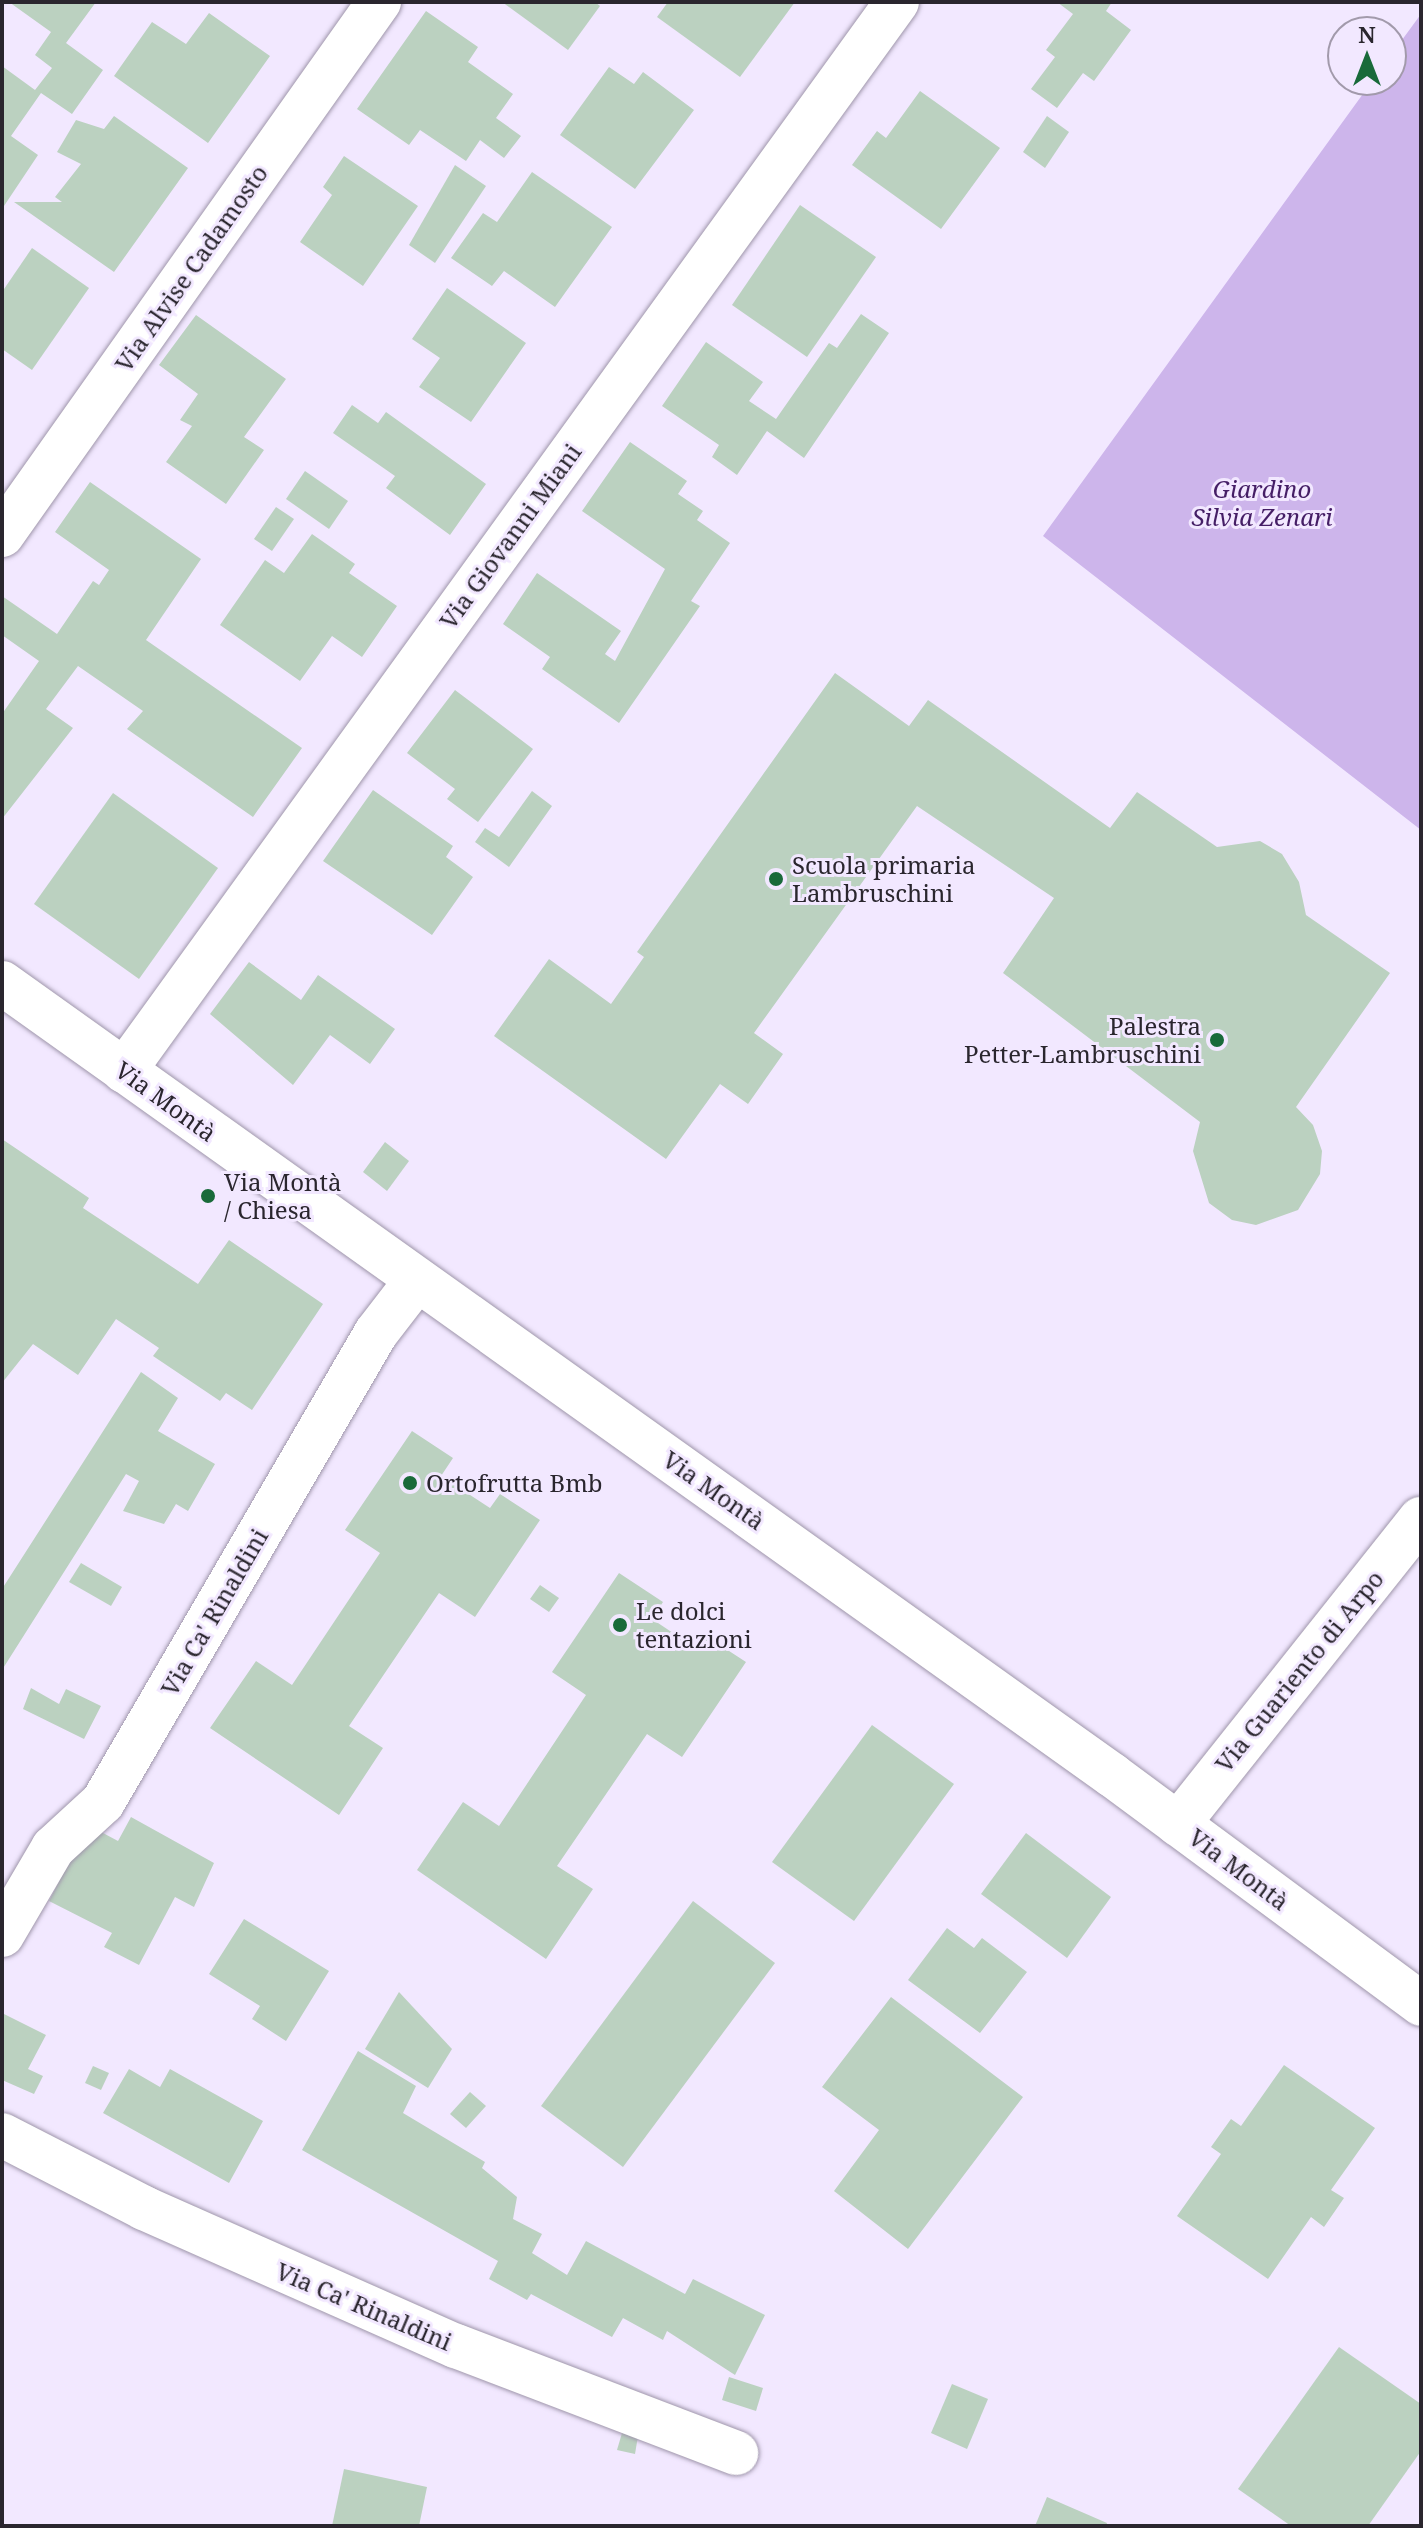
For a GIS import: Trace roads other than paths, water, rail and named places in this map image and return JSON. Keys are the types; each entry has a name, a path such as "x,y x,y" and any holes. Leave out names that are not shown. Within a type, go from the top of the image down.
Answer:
{"street":[{"name":"Via Alvise Cadamosto","path":"2,535 379,2"},
{"name":"Via Giovanni Miani","path":"124,1071 897,2"},
{"name":"Via Montà","path":"2,983 1178,1824 1421,2004"},
{"name":"Via Ca' Rinaldini","path":"2,1935 53,1848 103,1802 376,1333 416,1281"},
{"name":"Via Guariento di Arpo","path":"1178,1824 1421,1519"},
{"name":"Via Ca' Rinaldini","path":"2,2135 400,2322 736,2453"}],"place":[{"name":"Scuola primaria Lambruschini","path":"776,879"},
{"name":"Palestra Petter-Lambruschini","path":"1217,1040"},
{"name":"Via Montà / Chiesa","path":"208,1196"},
{"name":"Ortofrutta Bmb","path":"410,1483"},
{"name":"Le dolci tentazioni","path":"620,1625"}],"park label":[{"name":"Giardino Silvia Zenari","path":"1262,503"}]}
